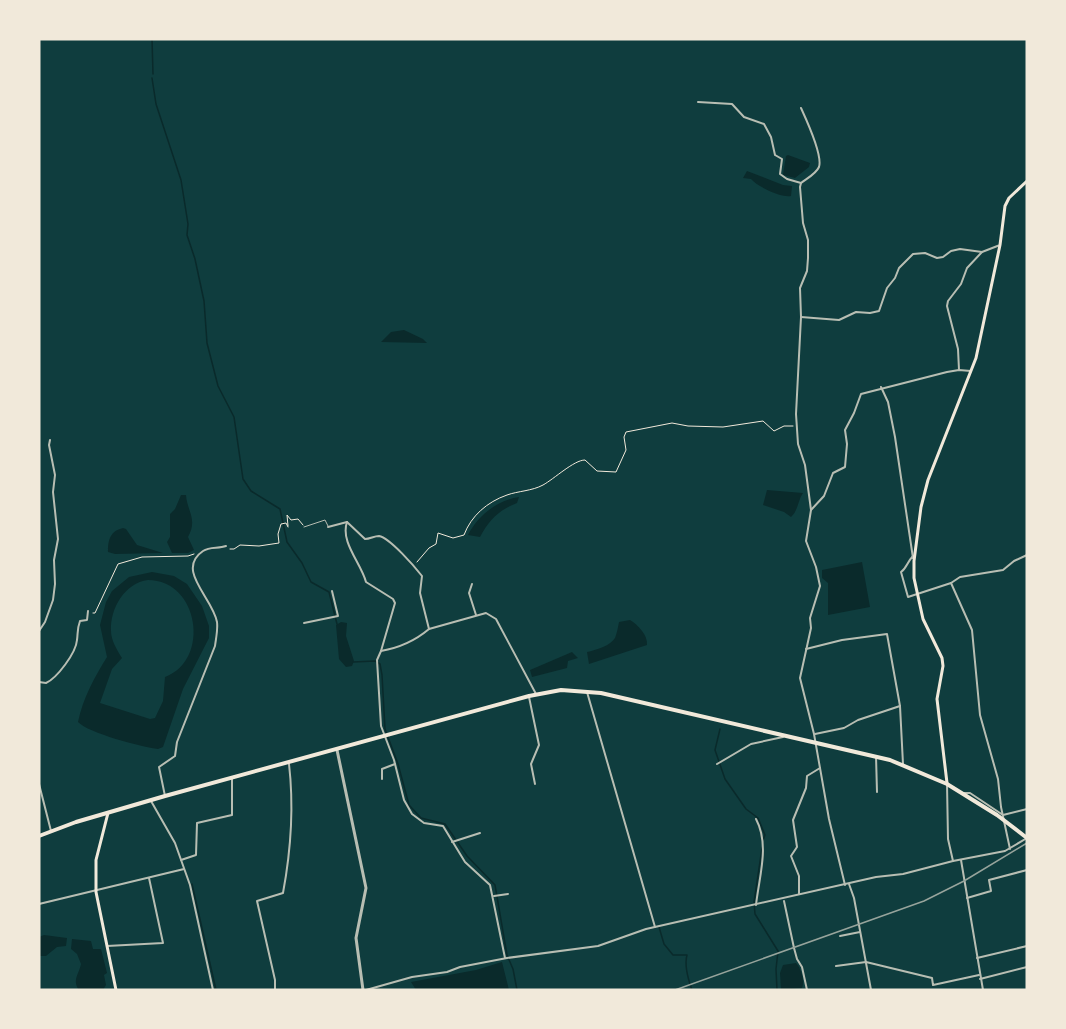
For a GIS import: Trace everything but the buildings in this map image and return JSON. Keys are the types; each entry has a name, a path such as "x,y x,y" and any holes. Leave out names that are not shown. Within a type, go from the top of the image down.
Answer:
{"highway":[{"path":"39,836 165,796 289,764 529,696 561,690 587,692 649,703 903,764 947,784 997,815 1027,838"}],"main road":[{"path":"947,784 937,699 943,666 942,658 923,619 914,578 913,559 921,507 928,480 980,345 1000,245 1005,206 1009,198 1027,181"},
{"path":"108,813 96,860 96,891 116,990"}],"street":[{"path":"698,102 732,104 744,117 764,124 771,136 775,155 782,159 780,174 801,183"},
{"path":"801,108 811,129 820,163 816,171 801,183"},
{"path":"801,183 803,224 808,240 808,258 807,271 800,288 801,317 796,426 799,448 805,465 811,510 806,541 816,567 820,586 810,618 811,628 800,678 814,734 829,819 847,885 854,898 871,990"},
{"path":"959,370 958,350 947,306 948,301 961,284 967,268 982,252 1000,245"},
{"path":"801,317 839,320 856,312 879,311 887,288 899,268 913,254 925,253 937,258 960,249 982,252"},
{"path":"811,510 824,496 833,473 845,467 847,444 844,430 861,394 881,387 959,370 971,371"},
{"path":"881,387 888,402 907,506 913,559 908,561 906,569 900,575 908,597 970,575 1003,570 1014,561 1027,555"},
{"path":"39,631 53,600 54,560 58,539 53,492 55,475 50,440"},
{"path":"328,526 347,522"},
{"path":"347,522 365,539 377,536 396,546 422,576 420,593 429,629"},
{"path":"347,522 344,530 358,565 363,570 366,582 393,599 395,603 377,662 381,726 395,764 404,800 412,814 424,823 443,826 465,862 490,885 495,896 507,958"},
{"path":"165,796 159,767 175,756 177,742 217,634 217,622 213,610 192,569 192,562 208,549 226,546"},
{"path":"951,583 972,630 980,715 998,779 1010,849"},
{"path":"472,584 469,593 476,615"},
{"path":"304,623 335,616 332,591"},
{"path":"39,682 48,682 58,675 75,647 76,632 80,621 87,620 88,611"},
{"path":"381,651 396,648 429,629 486,613 496,620 536,695"},
{"path":"806,649 842,640 887,634 900,706 903,764"},
{"path":"587,692 655,927"},
{"path":"529,696 539,745 531,764 535,784"},
{"path":"814,734 844,728 858,720 900,706"},
{"path":"717,764 731,758 750,744 777,740 786,736"},
{"path":"337,750 366,888 356,938 365,990 412,977 447,972 460,967 507,958 598,946 655,927 1010,849 1027,838"},
{"path":"876,756 877,792"},
{"path":"274,990 275,980 256,902 283,893 288,865 293,793 289,764"},
{"path":"382,779 382,769 395,764"},
{"path":"799,895 799,876 791,856 797,847 793,820 806,788 807,776 820,768"},
{"path":"181,860 196,855 197,823 232,815 232,779"},
{"path":"39,784 51,831"},
{"path":"947,784 948,838 953,861"},
{"path":"962,793 970,793 1003,815 1027,809"},
{"path":"151,801 175,843 190,885 213,990"},
{"path":"756,819 764,846 756,906"},
{"path":"453,841 480,833"},
{"path":"961,860 983,990"},
{"path":"39,904 184,869"},
{"path":"967,898 991,891 989,880 1027,870"},
{"path":"106,946 164,943 149,878"},
{"path":"495,896 508,894"},
{"path":"784,899 806,990"},
{"path":"840,936 860,932"},
{"path":"976,958 1027,946"},
{"path":"836,966 866,962 932,978 934,990"},
{"path":"933,985 1027,968"}],"lane":[{"path":"304,527 325,520 328,526"}],"path":[{"path":"417,562 428,549 436,544 438,533 453,538 464,535 471,519 488,505 507,495 544,484 552,477 563,473 578,460 585,460 597,471 616,472 626,450 624,437 626,432 672,423 723,428 763,421 774,431 784,426 796,426"},
{"path":"226,546 232,550 240,545 259,546 279,543 278,534 282,523 286,523 287,528 288,525 287,515 291,520 298,519 304,527"},
{"path":"88,611 95,613 118,564 142,556 200,554"}],"water":[{"path":"788,155 810,163 809,167 795,178 783,175"},
{"path":"747,171 783,185 792,186 791,196 776,194 751,179 743,178"},
{"path":"404,330 427,343 381,342 391,332"},
{"path":"767,490 803,493 791,517 784,512 763,505"},
{"path":"181,495 186,495 191,515 192,525 188,537 194,550 188,553 172,553 167,542 170,537 170,514 175,509"},
{"path":"519,497 517,503 495,516 480,537 468,535 477,521 489,510 504,501"},
{"path":"123,528 137,545 163,553 115,554 108,552 111,537 115,531"},
{"path":"862,562 870,607 828,615 828,583 822,578 822,570"},
{"path":"152,572 174,576 187,584 202,606 209,626 209,638 183,689 163,747 158,749 103,735 78,722 90,688 107,657 100,625 106,602 112,591 129,577","holes":["148,580 165,583 179,593 188,606 193,622 193,639 189,655 180,668 165,677 163,701 155,718 150,719 100,703 112,669 122,658 111,634 111,622 120,598 132,586 140,582"]},
{"path":"630,620 642,631 647,645 589,664 587,652 610,643 615,638 619,622"},
{"path":"341,622 347,623 346,636 354,661 352,666 346,667 339,659 336,625"},
{"path":"572,652 578,658 568,661 567,668 532,677 530,670"},
{"path":"44,935 67,938 66,946 57,947 46,956 39,956 39,937"},
{"path":"72,939 91,941 93,949 101,949 107,973 104,975 106,985 103,990 79,990 76,980 81,964 77,954 71,949"},
{"path":"502,962 509,990 416,990 411,982 476,970"},
{"path":"796,963 802,975 802,988 781,990 780,973 783,965"}],"waterway":[{"path":"152,39 153,74"},
{"path":"152,78 156,104 181,180 188,224 187,235 204,301 207,343 218,386 234,417 243,479 251,491 280,509 287,542 302,563 311,582 329,592 337,624"},
{"path":"353,662 375,661 380,664 385,729 398,764 409,805 421,818 445,824 467,856 495,885 507,955 513,969 517,990"},
{"path":"720,729 715,750 725,779 746,809 758,818 765,835 763,840"},
{"path":"762,848 754,902 755,914 778,951 777,990"},
{"path":"192,884 216,990"},
{"path":"659,927 664,944 673,955 687,955 686,968 692,990"}],"railway":[{"path":"675,990 924,901 964,881 1027,843"}]}
